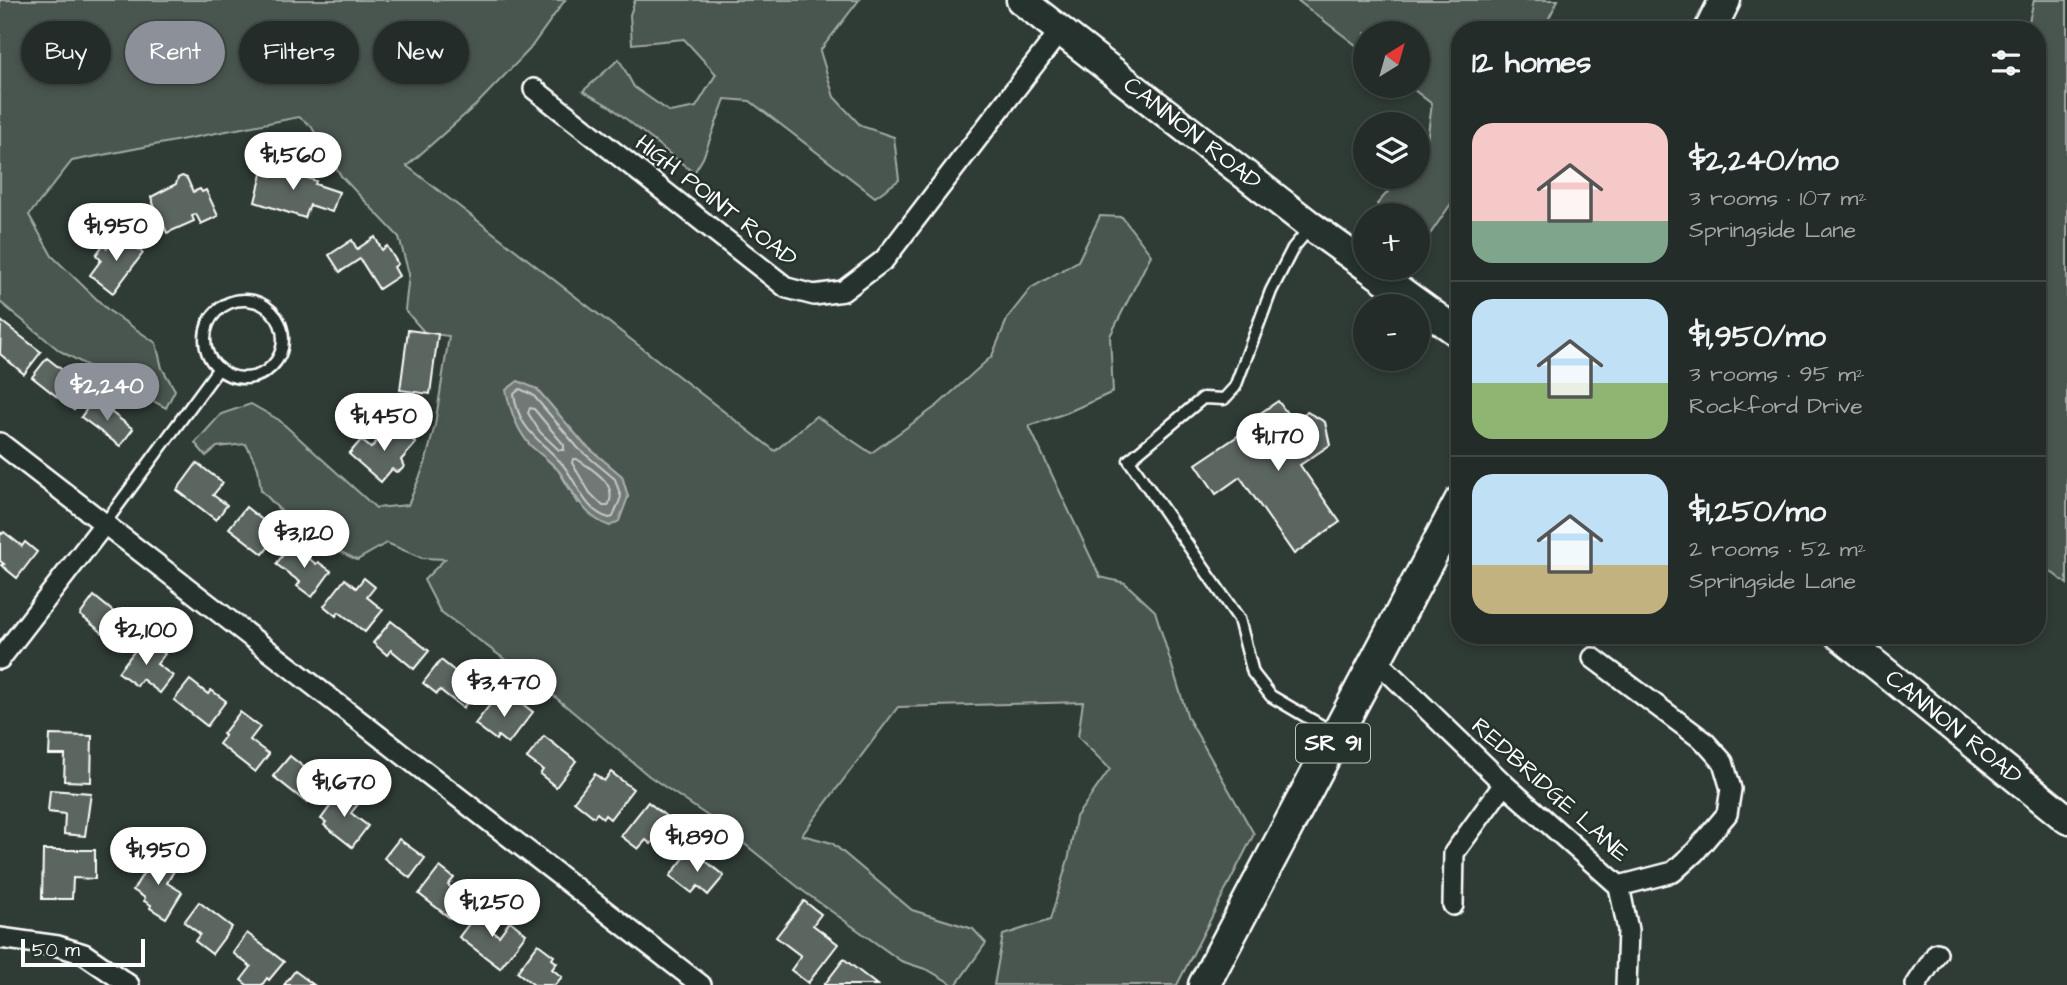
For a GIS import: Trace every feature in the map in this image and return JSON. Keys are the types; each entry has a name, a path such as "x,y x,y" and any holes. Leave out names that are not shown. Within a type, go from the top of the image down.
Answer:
{"main road":[{"name":"CANNON ROAD","path":"1021,0 1353,256"},
{"path":"1715,21 1726,0"},
{"name":"CANNON ROAD","path":"1386,280 1451,327"},
{"name":"SR 91","path":"1204,985 1451,518"},
{"name":"CANNON ROAD","path":"1850,644 2067,819"}],"street":[{"name":"HIGH POINT ROAD","path":"534,89 787,288 814,295 843,291 884,260 1060,31"},
{"path":"0,443 701,985"},
{"path":"0,659 105,523"},
{"path":"1594,658 1704,741 1723,762 1731,789 1727,814 1695,852 1673,872 1619,886"},
{"name":"REDBRIDGE LANE","path":"1377,662 1504,784 1619,886 1628,930 1626,985"},
{"path":"1453,905 1454,853 1504,784"},
{"path":"0,938 58,946 85,954 129,985"},
{"path":"1916,985 1937,953"}],"lane":[{"path":"1311,226 1293,248 1271,291 1235,387 1224,399 1203,398 1129,460 1239,619 1252,673 1271,696 1338,735"},
{"path":"243,300 268,308 277,317 282,328 281,353 275,364 254,377 241,378 229,375 219,368 210,358 205,332 218,309 230,302 243,300"},
{"path":"105,523 219,368"}],"shaded area":[{"path":"0,0 565,0 529,50 477,104 407,166 775,451 816,416 871,453 938,405 992,356 1008,317 1031,288 1078,261 1100,216 1122,217 1151,255 1110,336 1113,392 1029,426 1100,577 1125,583 1155,611 1188,718 1254,834 1177,985 994,985 1003,935 1050,920 1069,856 1076,817 1110,769 1078,737 1083,702 898,707 802,835 832,843 912,910 973,929 986,943 954,985 928,970 901,961 803,891 721,825 649,776 554,696 440,611 424,580 445,559 422,558 387,543 357,560 306,535 261,490 258,468 246,444 217,447 206,456 195,443 221,414 251,404 279,420 376,508 408,505 425,464 435,425 449,336 425,333 405,310 409,274 399,237 341,176 311,126 299,117 72,161 29,215 52,256 108,310 156,343 162,368 175,390 166,408 60,351 0,302","holes":["537,389 584,444 622,476 628,497 578,503 558,470 528,442"]},
{"path":"635,0 859,0 820,51 834,97 861,126 894,137 899,180 875,197 750,101 725,99 703,158 694,173 611,107 583,91 619,59 634,87 670,112 696,107 716,74 684,39 632,44 630,15"},
{"path":"1297,0 1558,0 1548,21 1451,21 1451,204 1430,234 1430,203 1378,203 1390,189 1430,189 1432,104 1424,98 1430,98 1430,21 1353,21 1353,43"},
{"path":"2034,0 2067,0 2067,584 2046,568 2046,21 2029,21"}],"water":[{"path":"518,381 537,389 584,444 622,476 628,497 619,521 610,526 593,517 580,503 559,471 525,439 514,419 506,390"}],"building":[{"path":"265,162 339,192 332,212 310,205 305,218 255,202"},
{"path":"182,176 187,178 193,192 206,190 218,216 201,224 196,214 192,216 194,221 167,233 162,221 155,214 151,197 176,184"},
{"path":"118,234 143,253 113,293 90,275 101,260 96,255 103,245 107,248"},
{"path":"375,237 382,250 387,246 398,264 394,267 399,276 379,289 360,259 340,272 329,255 352,240 357,249"},
{"path":"1,321 41,352 24,374 0,354"},
{"path":"408,330 438,334 430,394 400,390"},
{"path":"47,358 75,380 70,387 84,397 74,410 32,377"},
{"path":"94,399 133,429 120,446 81,417"},
{"path":"1278,401 1293,421 1307,412 1325,422 1330,445 1300,465 1340,522 1294,554 1240,477 1216,494 1196,464 1263,419 1259,414"},
{"path":"393,422 416,443 401,460 404,467 396,472 392,469 381,482 349,454 361,440 371,448"},
{"path":"197,463 223,483 213,495 227,505 216,520 177,490"},
{"path":"246,507 279,533 263,554 229,528"},
{"path":"0,532 4,532 22,546 25,542 37,552 17,578 1,565 4,564 0,561"},
{"path":"291,545 316,564 318,562 331,571 312,597 297,586 300,582 276,564"},
{"path":"364,578 375,587 367,597 383,610 365,632 339,612 336,616 324,606 345,579 356,588"},
{"path":"94,596 116,614 110,621 113,623 116,619 129,629 117,644 80,615"},
{"path":"391,621 429,651 414,669 391,650 387,655 373,643"},
{"path":"145,638 165,654 157,664 173,676 160,693 142,679 137,686 118,672"},
{"path":"441,660 477,689 463,708 440,690 437,694 423,683"},
{"path":"190,680 208,694 211,690 226,701 207,726 174,700"},
{"path":"512,696 533,712 508,744 498,736 496,740 475,724 496,697 505,704"},
{"path":"240,712 260,727 250,740 269,754 255,772 219,744 225,736 223,734"},
{"path":"50,735 92,736 91,782 64,781 65,755 49,755"},
{"path":"544,736 576,761 556,787 540,774 543,770 527,758"},
{"path":"290,756 305,768 308,764 326,778 307,803 273,776"},
{"path":"611,772 633,789 610,819 597,813 594,817 574,801 595,774 604,781"},
{"path":"50,790 91,793 85,836 64,834 65,814 48,812"},
{"path":"342,790 359,803 351,813 368,826 352,847 324,825 326,822 321,819"},
{"path":"648,802 682,829 666,850 654,840 651,844 646,840 638,849 621,836"},
{"path":"399,839 425,858 410,878 384,858"},
{"path":"691,849 724,876 708,895 698,886 692,893 670,876"},
{"path":"43,850 95,850 95,879 73,878 72,899 42,899"},
{"path":"154,856 175,869 167,883 182,892 166,918 150,908 151,905 144,901 145,898 133,890"},
{"path":"440,867 454,878 448,885 465,899 450,918 419,894"},
{"path":"804,901 821,914 813,925 838,944 808,983 791,970 801,956 776,937"},
{"path":"199,902 232,927 212,954 195,941 200,934 184,922"},
{"path":"478,912 495,925 491,930 499,936 510,921 526,934 500,968 459,937"},
{"path":"247,933 284,962 262,985 247,985 241,980 251,967 233,953"},
{"path":"538,944 554,956 552,959 557,963 552,969 562,977 555,985 534,985 517,972"},
{"path":"844,959 877,985 824,985"},
{"path":"295,971 314,985 284,985"}]}
